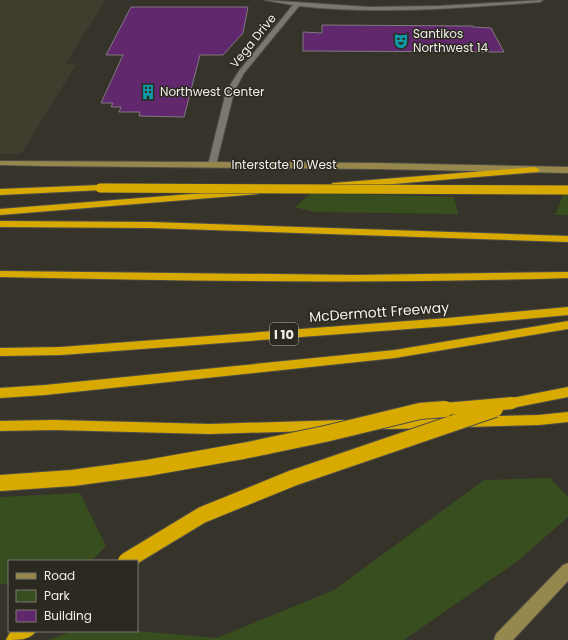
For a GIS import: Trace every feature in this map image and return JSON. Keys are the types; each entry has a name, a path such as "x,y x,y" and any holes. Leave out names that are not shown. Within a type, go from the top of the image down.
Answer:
{"highway":[{"path":"0,212 535,170"},
{"path":"0,186 100,188 567,190"},
{"path":"0,192 100,188"},
{"path":"0,224 158,225 568,239"},
{"path":"0,274 272,278 406,278 568,275"},
{"name":"McDermott Freeway","path":"0,352 62,351 448,322 568,311"},
{"path":"0,393 45,390 395,354 568,325"},
{"path":"0,483 72,478 147,468 317,436 420,412 512,403 568,392"},
{"path":"128,560 202,515 293,478 512,403"},
{"path":"0,426 54,425 210,429 539,420 568,417"},
{"path":"15,640 26,632"}],"main road":[{"name":"Interstate 10 West","path":"0,163 377,166 568,170"},
{"path":"502,640 568,570"}],"street":[{"path":"267,0 360,7 429,8 540,0"},
{"name":"Vega Drive","path":"212,165 230,92 241,72 298,3"}],"shaded area":[{"path":"0,0 106,0 65,64 76,65 21,154 0,154"}],"green space":[{"path":"311,193 454,197 458,214 314,212 295,207"},
{"path":"563,195 568,195 568,215 555,215"},
{"path":"550,478 568,497 568,517 519,560 404,640 48,640 69,632 138,631 217,638 334,590 484,480"},
{"path":"80,493 106,546 92,560 8,560 8,584 0,584 0,497"}],"building":[{"path":"131,7 248,7 243,33 223,55 200,55 184,117 139,116 140,112 119,112 121,107 111,107 113,103 101,103 123,55 106,55"},
{"name":"Santikos Northwest 14","path":"322,25 473,26 491,28 504,52 303,51 303,32 322,33"}],"place":[{"name":"Santikos Northwest 14","path":"401,41"},
{"name":"Northwest Center","path":"148,92"}]}
